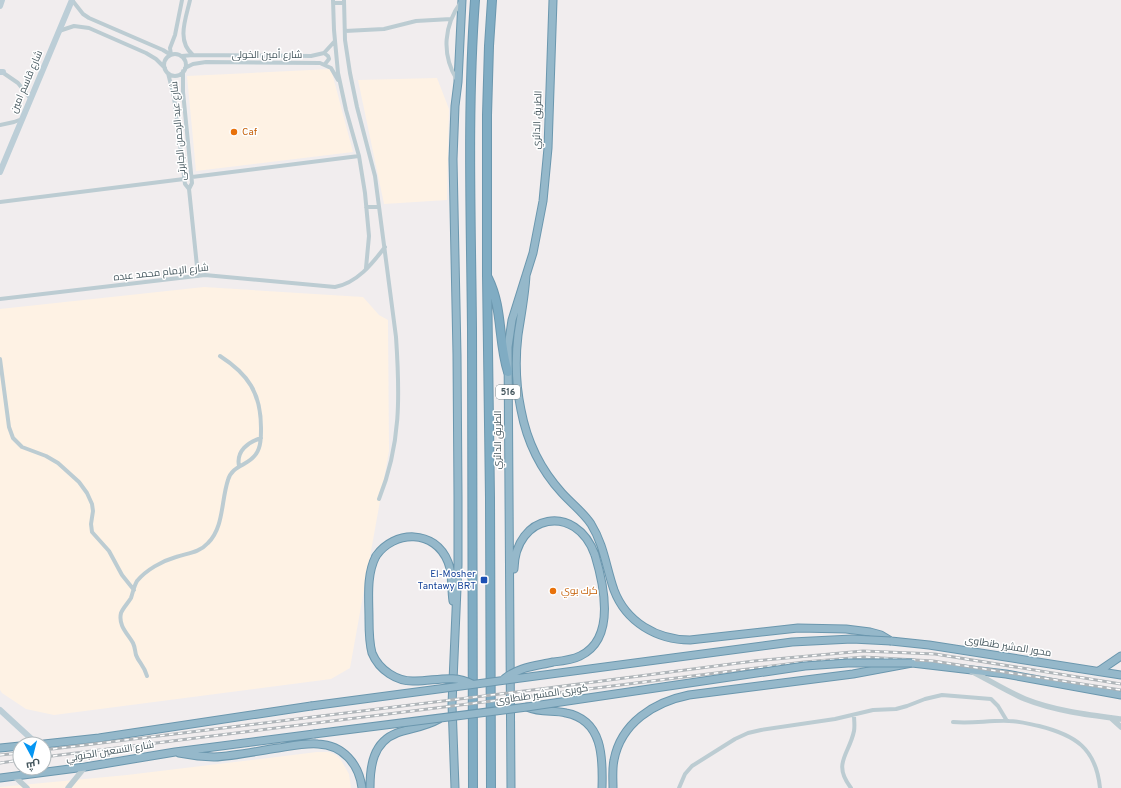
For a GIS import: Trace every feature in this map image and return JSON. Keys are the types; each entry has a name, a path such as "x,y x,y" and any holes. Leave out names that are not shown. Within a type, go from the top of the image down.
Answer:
{"highway":[{"path":"473,788 473,500 470,138 471,73 475,0"},
{"name":"الطريق الدائري","path":"491,788 490,498 487,275 488,81 492,0"},
{"name":"516","path":"549,0 552,12"},
{"name":"الطريق الدائري","path":"510,788 508,372 510,329 537,236 545,183 548,148 552,0"},
{"path":"455,788 452,698 458,565 458,428 453,159 462,1"},
{"path":"487,275 497,302 503,355 508,372"},
{"path":"526,275 524,300 518,335 516,368 519,400 526,432 534,453 548,477 581,511 594,528 603,549 615,590 621,603 634,619 657,634 683,640 798,628 822,628 870,632 881,635 891,641"},
{"path":"504,680 511,674 523,668 576,658 589,650 596,643 602,631 604,611 601,581 595,554 587,538 580,530 572,525 553,521 534,527 524,536 516,550 510,603"},
{"path":"456,611 452,597 451,576 448,562 443,553 431,542 416,537 400,538 386,545 376,556 371,566 370,577 369,634 372,653 379,665 390,674 405,680 416,681 452,678 473,684"},
{"name":"كوبرى المشير طنطاوى","path":"171,727 319,705 792,642 832,640 891,641"},
{"name":"محور المشير طنطاوى","path":"891,641 929,645 1121,675"},
{"path":"1099,671 1121,656"},
{"name":"كوبرى المشير طنطاوى","path":"175,752 439,720 805,666 855,662 912,663"},
{"path":"613,788 614,761 617,748 631,725 641,715 668,701 696,693 853,674 912,663 1035,678 1121,695"},
{"path":"527,707 544,712 568,713 577,716 590,726 596,734 599,744 602,766 602,788"},
{"path":"370,788 371,764 377,750 384,742 397,733 418,728 439,720"},
{"name":"شارع التسعين الجنوبي","path":"52,743 171,727"},
{"path":"175,752 214,757 309,744 325,744 340,751 352,762 358,771 362,788"},
{"path":"0,748 12,747"},
{"name":"شارع التسعين الجنوبي","path":"52,771 175,752"},
{"name":"شارع التسعين الجنوبي","path":"0,778 14,776"}],"main road":[{"path":"0,6 2,0"},
{"name":"شارع قاسم امين","path":"0,172 72,0"},
{"path":"0,710 28,736"}],"street":[{"path":"72,0 82,14 89,18 163,50 171,55"},
{"path":"171,55 170,48 175,35 182,0"},
{"path":"190,0 183,36 187,48 193,55"},
{"path":"366,269 369,246 366,208 359,156 340,83 335,42 333,2 344,1 345,31 352,84 375,176 396,337 398,414 396,438 392,461 379,499"},
{"path":"458,82 452,71 447,52 447,36 451,19 462,1"},
{"path":"345,31 384,29 411,21 451,19"},
{"path":"59,31 74,26 89,28 146,53 156,59 168,73 173,75 177,75 184,69 185,61 182,56 176,54 171,55 165,60 165,68"},
{"path":"335,42 324,53 327,54 329,59 325,64 331,68 340,83"},
{"name":"شارع أمين الخولى","path":"182,56 311,56 324,53"},
{"name":"شارع أمين الخولى","path":"184,69 193,64 206,62 325,64"},
{"name":"شارع عبد الرحمن الجابرتى","path":"184,69 183,92 192,177 192,185 189,189"},
{"path":"1,72 18,83 30,98"},
{"name":"شارع عبد الرحمن الجابرتى","path":"168,73 174,97 184,179 186,186 189,189 198,276"},
{"path":"0,125 22,119"},
{"path":"192,177 359,156"},
{"path":"0,202 184,179"},
{"path":"366,208 379,207"},
{"name":"شارع الإمام محمد عبده","path":"0,300 198,276 224,276 335,287 349,282 366,269 385,247"},
{"path":"147,676 144,667 136,655 134,644 126,634 121,620 122,611 130,599 136,583 140,578 157,565 176,557 197,552 209,542 219,525 228,480 233,470 250,460 256,454 259,447 261,438 261,417 255,391 241,372 220,356"},
{"path":"0,359 9,427 13,438 22,447 46,456 58,463 84,487 92,504 92,532 109,551 122,575 134,590"},
{"path":"239,466 239,457 243,449 252,442 261,438"},
{"path":"967,669 1036,703 1065,710 1121,719"},
{"path":"679,788 685,774 692,766 741,736 761,730 854,715 873,710 896,709 925,699 948,695 991,699 998,706 1007,721"},
{"path":"851,788 846,779 842,766 844,756 854,732 854,715"},
{"path":"1111,718 1121,726"},
{"path":"953,722 1021,722 1067,735 1076,741 1088,753 1095,764 1100,788"},
{"path":"68,788 85,767"},
{"path":"14,776 27,788"}],"shaded area":[{"path":"331,69 353,152 196,171 187,76"},
{"path":"437,78 449,109 447,200 384,204 358,80"},
{"path":"204,287 363,297 379,315 388,320 389,451 350,668 331,679 54,715 26,709 2,693 0,690 0,309"},
{"path":"317,752 329,752 336,755 341,760 349,774 351,788 0,788 127,775"}],"railway":[{"path":"52,749 754,661 863,651 935,654 1121,684"},
{"path":"52,756 804,662 864,657 933,661 1121,690"},
{"path":"0,755 12,754"},
{"path":"0,763 12,761"}],"place":[{"name":"Caf","path":"234,132"},
{"name":"El-Mosher Tantawy BRT","path":"484,580"},
{"name":"كرك بوي","path":"553,591"}]}
